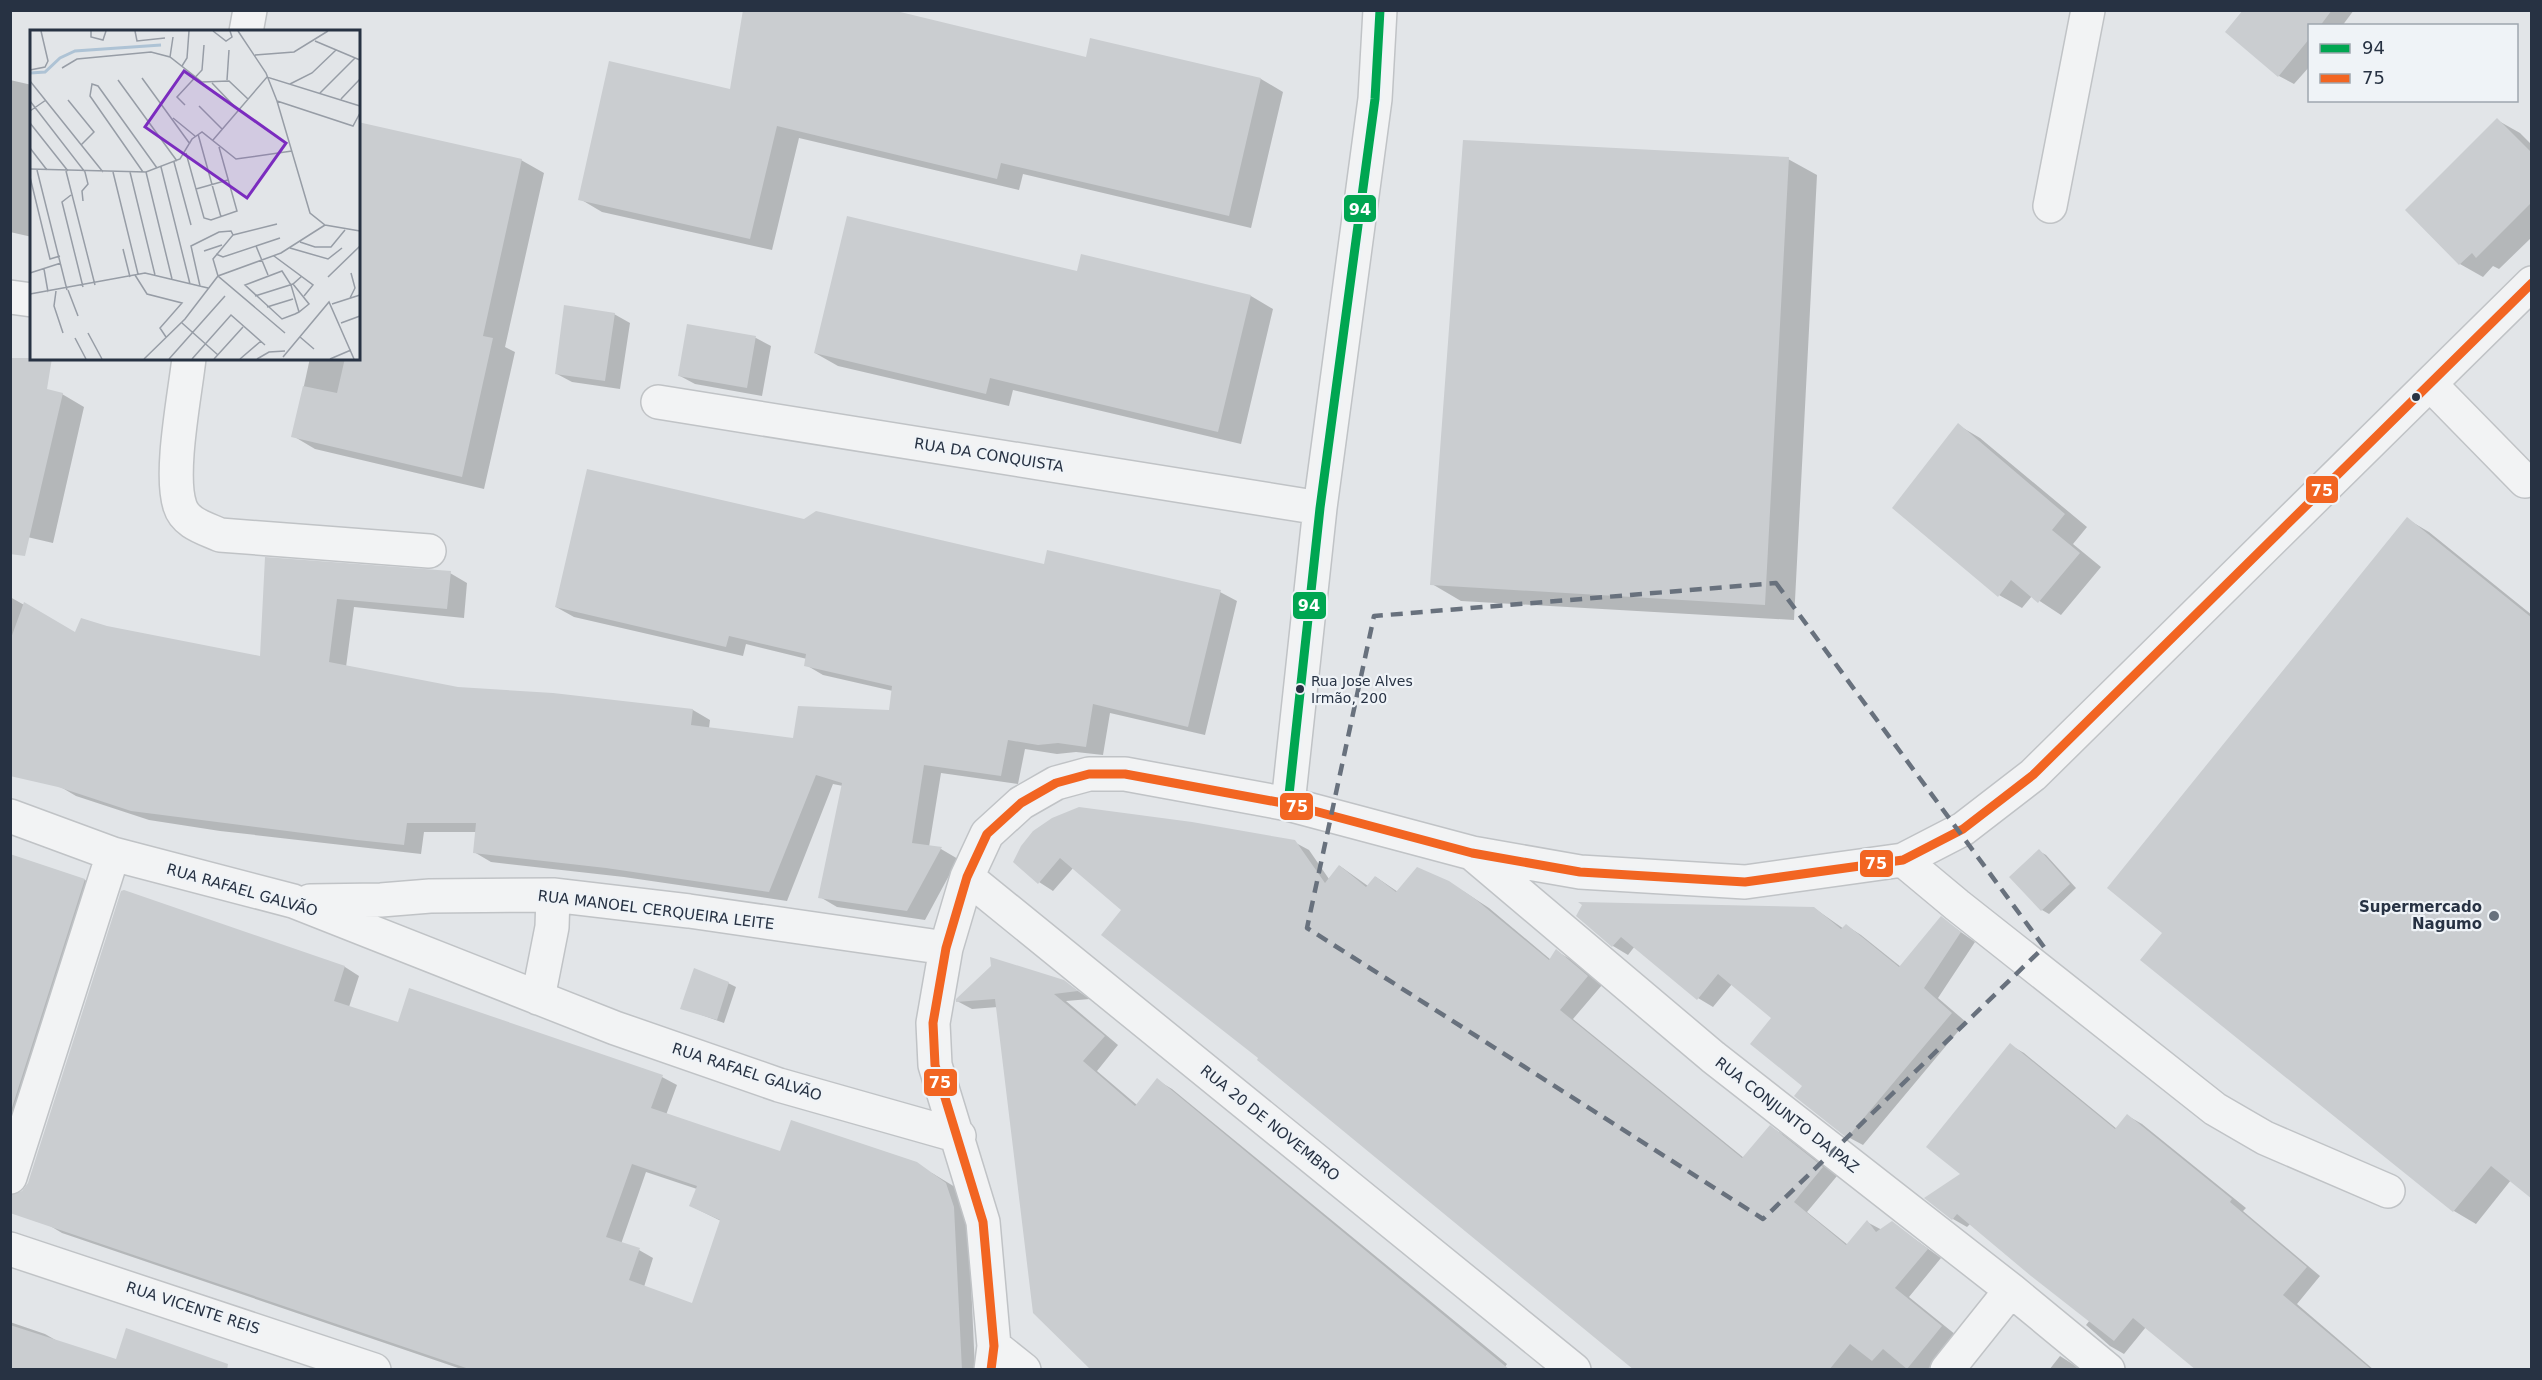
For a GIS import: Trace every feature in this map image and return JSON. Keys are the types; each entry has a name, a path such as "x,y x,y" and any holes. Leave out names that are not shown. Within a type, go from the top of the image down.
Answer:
{"street":[{"path":"246,30 250,10"},
{"path":"1288,804 1320,508 1375,99 1380,10"},
{"path":"2049,206 2088,10"},
{"path":"1024,1370 992,1358 983,1222 959,1136 935,1065 933,1023 946,948 967,877 987,834 1022,803 1056,783 1089,774 1125,774 1288,804 1472,853 1580,872 1745,882 1903,860 1964,829 2033,775 2532,282"},
{"path":"10,297 30,300"},
{"path":"189,360 176,469 180,507 193,523 220,535 429,551"},
{"path":"2430,384 2525,481"},
{"name":"RUA DA CONQUISTA","path":"658,402 1320,508"},
{"name":"RUA RAFAEL GALVÃO","path":"10,816 113,854 292,901 538,999 779,1085 959,1136"},
{"name":"RUA CONJUNTO DA PAZ","path":"1472,853 1713,1057 2011,1290 2108,1370"},
{"path":"10,1177 113,854"},
{"path":"1903,860 2215,1108 2265,1138 2388,1191"},
{"name":"RUA 20 DE NOVEMBRO","path":"967,877 1574,1370"},
{"path":"538,999 552,927 553,895"},
{"name":"RUA MANOEL CERQUEIRA LEITE","path":"292,901 381,900 430,896 553,895 689,911 946,948"},
{"name":"RUA VICENTE REIS","path":"10,1249 374,1370"},
{"path":"1947,1370 2011,1290"}],"highlighted area":[{"path":"1776,583 2044,947 1763,1219 1307,928 1374,616"}],"building":[{"path":"743,10 892,10 1086,57 1090,38 1261,78 1229,216 1001,163 997,179 777,126 750,239 578,200 609,61 730,89"},
{"path":"2243,10 2332,10 2322,24 2308,24 2308,40 2278,77 2225,32"},
{"path":"2497,118 2532,153 2532,202 2476,258 2472,253 2459,265 2405,210"},
{"path":"360,122 522,159 483,336 493,338 462,477 291,437 303,386 337,393 345,360 360,360"},
{"path":"1463,140 1789,157 1765,605 1430,585"},
{"path":"847,216 1077,271 1081,254 1251,295 1218,432 990,378 986,394 814,353"},
{"path":"564,305 615,313 605,381 555,374"},
{"path":"687,324 756,336 747,388 678,376"},
{"path":"10,358 52,360 47,389 63,393 25,556 10,554"},
{"path":"1958,423 2065,514 2052,530 2080,553 2038,603 2011,580 1998,597 1892,508"},
{"path":"587,469 804,519 816,511 1044,564 1047,550 1221,590 1188,727 1093,704 1086,747 1058,743 1038,745 1008,740 1001,776 924,765 912,843 942,847 907,911 818,898 842,783 816,775 769,892 606,868 473,853 476,823 407,823 404,845 131,811 58,787 10,776 10,641 24,602 75,632 81,618 107,626 260,656 265,557 451,571 447,609 337,599 329,662 458,687 553,693 693,709 691,725 793,738 798,706 889,710 892,686 804,666 806,654 729,636 726,647 555,607"},
{"path":"2407,517 2532,618 2532,1199 2491,1166 2453,1212 2140,960 2162,933 2107,888"},
{"path":"1079,807 1192,822 1295,840 1325,883 1339,865 1366,887 1375,876 1396,892 1417,867 1449,881 1474,898 1549,960 1556,949 1588,976 1560,1010 1742,1158 1770,1125 1823,1167 1794,1202 1846,1245 1867,1220 1876,1232 1892,1221 1928,1249 1895,1288 1942,1326 1907,1369 1883,1349 1872,1361 1850,1344 1829,1370 1634,1370 1257,1060 1258,1058 1101,935 1121,910 1060,858 1038,884 1013,862 1021,846 1033,831 1052,818"},
{"path":"2039,849 2070,884 2041,911 2009,877"},
{"path":"10,854 85,879 10,1114"},
{"path":"124,890 345,966 334,1001 398,1022 409,988 663,1075 651,1108 780,1151 791,1120 917,1162 946,1183 954,1207 962,1370 472,1370 10,1213 10,1195 22,1191 28,1183 121,891","holes":["632,1164 697,1186 689,1206 720,1220 692,1303 629,1280 640,1248 606,1237"]},
{"path":"1578,902 1814,907 1841,929 1846,924 1899,967 1941,916 1961,932 1924,988 1952,1013 1847,1138 1794,1096 1802,1086 1750,1044 1771,1018 1718,974 1697,1000 1621,937 1612,947 1576,916 1582,905"},
{"path":"990,957 1064,980 1078,991 1054,994 1105,1036 1083,1061 1135,1106 1157,1078 1510,1370 1091,1370 1033,1313 995,999 956,1002 956,999 991,966"},
{"path":"694,968 729,982 717,1020 680,1009"},
{"path":"2010,1043 2115,1129 2127,1114 2232,1199 2230,1202 2307,1267 2283,1295 2372,1370 2196,1370 2133,1318 2114,1341 1957,1214 1952,1220 1924,1198 1960,1174 1926,1147"},
{"path":"10,1325 116,1359 126,1328 228,1364 227,1370 10,1370"}],"transit line":[{"name":"94","path":"1288,804 1320,508 1375,99 1380,10"},
{"name":"75","path":"991,1370 994,1346 983,1222 935,1065 933,1023 946,948 967,877 987,834 1021,803 1056,783 1089,774 1125,774 1288,804 1472,853 1580,872 1745,882 1903,860 1963,829 2033,775 2532,283"}],"place":[{"name":"Rua Jose Alves Irmão, 200","path":"1300,689"},
{"name":"Supermercado Nagumo","path":"2494,916"}]}
